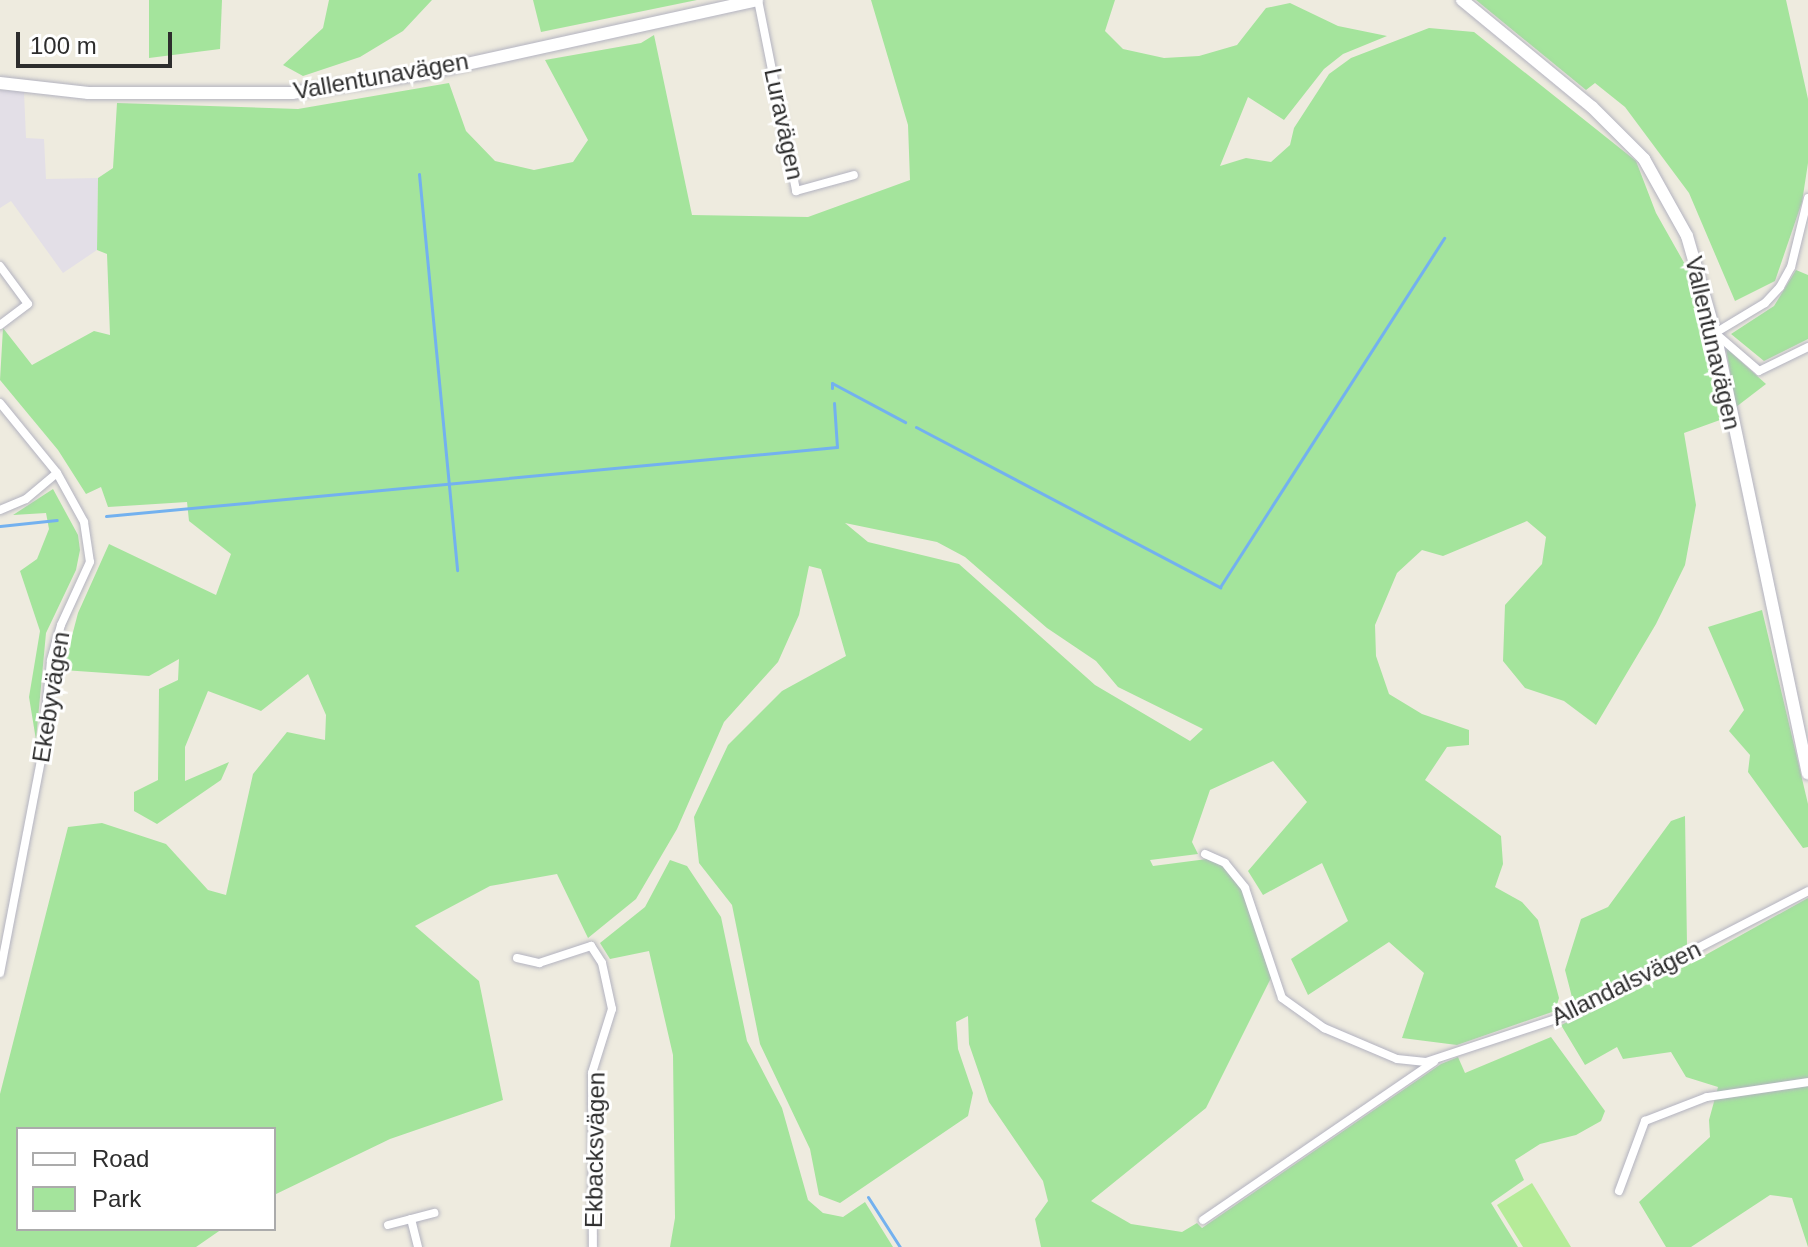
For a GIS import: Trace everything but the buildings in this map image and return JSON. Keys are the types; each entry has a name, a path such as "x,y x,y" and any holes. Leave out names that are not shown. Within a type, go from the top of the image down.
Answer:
{"main road":[{"name":"Vallentunavägen","path":"0,83 88,93 292,93 421,74 757,0"},
{"name":"Vallentunavägen","path":"1462,0 1592,107 1644,159 1687,236 1715,333 1808,773"}],"street":[{"name":"Luravägen","path":"757,0 796,191 854,175"},
{"path":"1808,198 1791,267 1780,287 1765,303 1715,333 1759,371 1808,347"},
{"path":"0,266 28,304 0,325"},
{"name":"Ekebyvägen","path":"0,403 57,473 84,522 90,562 61,625 51,661 42,755 0,973"},
{"path":"0,510 26,499 57,473"},
{"name":"Allandalsvägen","path":"1205,854 1225,863 1245,888 1282,998 1324,1028 1397,1059 1438,1060"},
{"name":"Allandalsvägen","path":"1203,1220 1438,1060 1568,1015 1808,891"},
{"name":"Ekbacksvägen","path":"517,958 539,963 591,946 602,963 612,1009 592,1073 593,1247"},
{"path":"1619,1191 1645,1121 1707,1097 1808,1082"},
{"path":"388,1225 434,1213"},
{"path":"411,1219 418,1247"}],"shaded area":[{"path":"0,90 24,92 26,138 44,139 46,179 98,178 97,250 63,273 11,201 0,208"}],"green space":[{"path":"149,0 222,0 220,49 149,58"},
{"path":"329,0 432,0 403,31 360,57 303,76 283,65 323,28"},
{"path":"533,0 697,0 541,32"},
{"path":"871,0 1115,0 1105,31 1123,49 1164,58 1199,56 1237,45 1266,8 1290,3 1338,26 1387,36 1343,54 1324,69 1284,120 1248,97 1220,166 1246,158 1271,162 1290,145 1294,128 1329,74 1351,58 1429,28 1474,32 1636,161 1656,213 1691,275 1720,420 1684,433 1696,505 1685,565 1656,624 1596,725 1564,701 1525,688 1503,661 1505,605 1542,564 1546,537 1527,521 1443,556 1422,550 1397,573 1375,625 1376,656 1389,694 1422,714 1469,730 1469,745 1447,747 1425,780 1501,836 1503,864 1495,887 1522,902 1538,920 1559,998 1555,1011 1457,1045 1402,1038 1424,973 1389,942 1308,995 1291,959 1348,921 1322,863 1263,895 1248,871 1307,802 1273,761 1210,790 1192,842 1198,854 1150,860 1153,866 1207,859 1223,866 1243,890 1271,978 1206,1108 1091,1201 1131,1224 1182,1232 1197,1223 1202,1228 1441,1064 1458,1057 1465,1073 1551,1037 1605,1111 1601,1121 1576,1135 1540,1144 1515,1160 1524,1180 1491,1203 1518,1247 1041,1247 1035,1219 1048,1201 1043,1181 989,1102 969,1044 968,1016 956,1022 958,1049 973,1093 968,1116 840,1203 819,1195 810,1149 760,1044 732,905 699,863 694,817 728,745 782,691 846,656 821,569 809,566 799,615 778,662 724,722 677,829 636,899 588,938 557,874 490,886 415,926 479,981 503,1100 390,1139 276,1194 276,1127 16,1127 16,1231 219,1231 196,1247 0,1247 0,1094 68,827 102,823 166,844 208,890 226,895 253,774 287,732 325,740 326,715 308,674 261,711 208,691 185,747 185,781 229,762 221,780 157,824 134,811 134,792 158,780 159,689 178,680 179,659 149,676 63,670 78,613 109,544 216,595 231,554 189,521 187,502 108,507 101,487 86,494 58,450 0,380 3,328 32,365 94,331 110,335 107,254 97,250 98,178 113,168 117,103 298,109 449,83 466,131 495,161 534,170 573,162 588,140 545,60 641,43 654,35 692,215 808,217 910,180 908,125","holes":["845,523 937,542 965,557 1047,628 1096,661 1118,687 1203,729 1190,741 1095,685 959,564 868,542"]},
{"path":"1476,0 1786,0 1808,99 1808,163 1802,202 1775,281 1735,301 1689,193 1625,107 1595,83 1586,90"},
{"path":"1796,270 1808,275 1808,339 1764,361 1731,334 1774,306"},
{"path":"1726,348 1766,384 1736,407"},
{"path":"53,489 78,535 80,550 76,570 46,633 36,740 29,697 40,631 20,571 37,559 49,529 46,513 13,515"},
{"path":"1762,610 1808,804 1808,847 1803,848 1748,772 1750,755 1729,731 1744,710 1708,627"},
{"path":"1685,816 1687,945 1574,1005 1565,970 1581,919 1608,907 1671,821"},
{"path":"670,860 687,866 721,917 747,1041 782,1108 808,1200 823,1213 843,1217 865,1202 893,1247 670,1247 675,1218 673,1055 649,951 610,959 600,943 645,907"},
{"path":"1808,898 1808,1247 1792,1198 1770,1195 1691,1247 1666,1247 1639,1202 1710,1137 1709,1120 1718,1087 1686,1077 1671,1052 1623,1059 1617,1047 1585,1065 1561,1025 1682,968"},
{"path":"1532,1183 1571,1247 1523,1247 1497,1205"}],"waterway":[{"path":"419,174 457,570"},
{"path":"916,427 1220,587 1444,238"},
{"path":"832,388 832,383 905,422"},
{"path":"106,516 837,447 834,403"},
{"path":"0,526 57,520"},
{"path":"868,1197 900,1247"}]}
